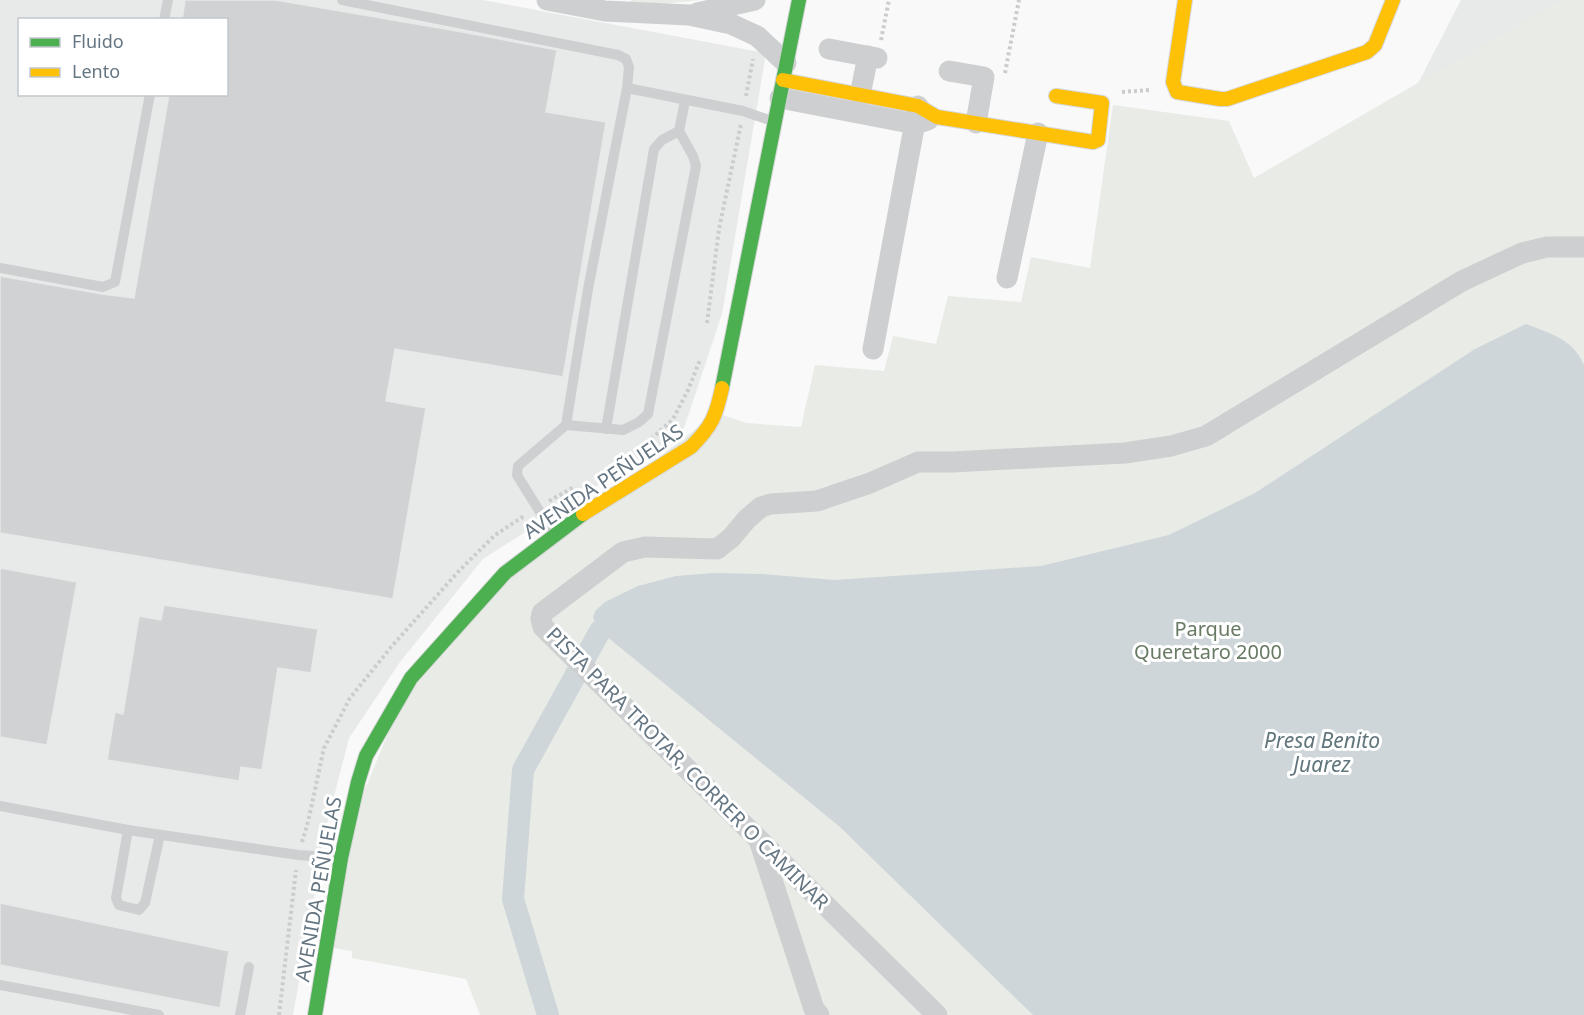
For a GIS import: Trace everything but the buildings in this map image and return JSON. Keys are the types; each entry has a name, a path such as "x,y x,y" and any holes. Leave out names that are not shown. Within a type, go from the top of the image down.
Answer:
{"street":[{"path":"547,0 625,6 689,15 731,24 757,36 783,81 917,115 1096,142 1102,103 1056,96"},
{"path":"689,15 755,0"},
{"name":"AVENIDA PEÑUELAS","path":"315,1015 341,858 358,783 366,756 411,678 505,573 554,534 691,447 704,434 717,413 799,0"},
{"path":"1185,0 1174,88 1177,92 1227,99 1367,52 1375,45 1393,0"},
{"path":"829,49 873,57 860,95"},
{"path":"949,71 993,78 976,123"},
{"path":"783,81 860,95 917,115"},
{"path":"873,349 917,115"},
{"path":"1007,278 1038,133"},
{"name":"PISTA PARA TROTAR, CORRER O CAMINAR","path":"937,1015 543,627 542,613 623,552 645,547 711,550 721,547 747,519 767,505 818,501 870,483 918,462 1125,453 1171,446 1206,436 1462,280 1522,253 1547,247 1584,247"},
{"path":"759,839 814,1009 819,1015"}],"lane":[{"path":"164,18 168,0"},
{"path":"342,0 618,55 626,59 629,67 627,87 588,289 566,425 518,466 517,475 554,534"},
{"path":"627,87 685,101 737,110 775,122"},
{"path":"0,268 103,286 115,282 150,96"},
{"path":"566,425 623,430 639,422 648,414 696,166 679,131 685,101"},
{"path":"606,429 654,149 662,140 679,131"},
{"path":"0,806 160,835 298,855 341,858"},
{"path":"128,830 116,898 119,905 139,910 145,903 160,835"},
{"path":"240,1015 249,967"},
{"path":"0,985 159,1015"}],"path":[{"path":"873,57 889,0"},
{"path":"993,78 1019,0"},
{"path":"1102,103 1110,93 1174,88"}],"shaded area":[{"path":"0,0 483,0 766,53 722,314 683,431 483,559 400,662 349,738 327,824 293,1015 0,1015"},
{"path":"1461,0 1582,0 1411,97"}],"green space":[{"path":"631,0 701,0 630,7"},
{"name":"Parque Queretaro 2000","path":"1561,0 1584,0 1584,1015 480,1015 466,979 352,958 352,951 327,947 337,857 411,678 505,574 717,413 746,423 801,427 815,365 884,371 893,336 936,344 948,296 1021,302 1031,257 1090,268 1113,105 1229,121 1254,178"}],"water":[{"name":"Presa Benito Juarez","path":"1526,324 1560,338 1574,349 1584,365 1584,1015 1033,1015 840,827 600,631 593,618 595,611 605,602 638,586 676,576 714,573 761,574 835,580 1041,566 1169,535 1255,493 1475,349"}],"waterway":[{"path":"548,1015 513,899 523,770 600,631"}],"traffic: fast":[{"path":"722,388 799,0"},
{"path":"315,1015 341,858 366,756 411,678 505,573 583,514"}],"traffic: slow":[{"path":"1185,0 1173,82 1177,92 1220,99 1227,99 1367,52 1375,45 1393,0"},
{"path":"783,80 918,106 937,117 1093,142 1098,140 1102,103 1056,96"},
{"path":"583,514 691,447 712,420 722,388"}]}
